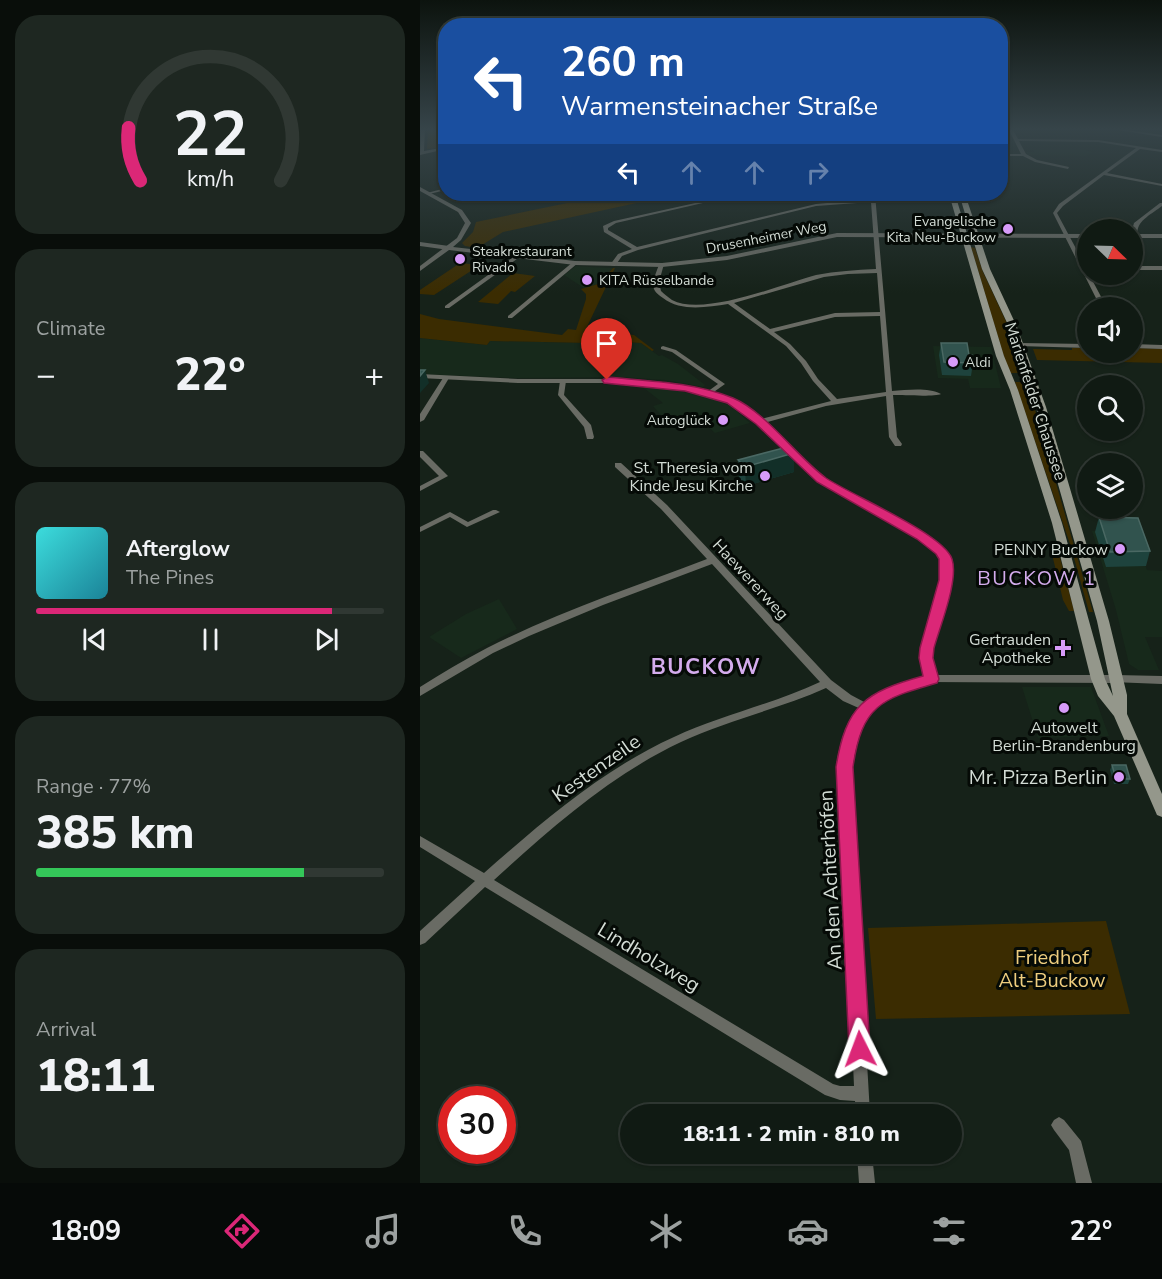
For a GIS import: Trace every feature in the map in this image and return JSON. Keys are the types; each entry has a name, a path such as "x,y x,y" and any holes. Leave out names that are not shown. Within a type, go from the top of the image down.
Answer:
{"main road":[{"name":"Marienfelder Chaussee","path":"954,201 1009,379 1057,523 1098,679 1103,693 1120,714"},
{"name":"Marienfelder Chaussee","path":"964,201 986,269 1020,345 1032,379 1095,593 1120,695 1120,714"},
{"path":"1009,379 1032,379"},
{"path":"1120,714 1162,811"}],"street":[{"path":"1077,254 1055,215 1056,210 1091,183"},
{"path":"420,189 438,198"},
{"path":"429,193 438,191"},
{"path":"420,269 449,248 465,231 467,219 455,207 444,201"},
{"path":"636,249 606,231 604,227 614,222 708,201"},
{"path":"613,265 620,255 636,249 816,205 845,201"},
{"path":"874,201 893,436 898,444"},
{"path":"1142,219 1162,204"},
{"name":"Drusenheimer Weg","path":"420,244 575,263 662,265 736,257 826,236 877,234 1077,236"},
{"path":"1143,236 1162,236"},
{"path":"447,308 518,256"},
{"path":"510,317 575,263"},
{"path":"662,265 656,287 665,299 692,305 729,302 826,275 880,271"},
{"path":"1143,268 1162,268"},
{"path":"729,302 771,331 800,357 814,380 836,402"},
{"path":"771,331 830,316 883,314"},
{"path":"1020,345 1077,346"},
{"path":"1143,346 1162,346"},
{"path":"663,348 674,351 722,384 709,393"},
{"path":"420,376 652,383 709,393 731,401 760,422 821,480 921,536 944,555 947,569 946,580 926,658 932,679"},
{"path":"420,420 446,378"},
{"path":"562,381 561,395 588,427 590,437"},
{"path":"760,422 836,402 890,394 920,392 938,394"},
{"path":"420,453 444,476 420,489"},
{"name":"Haewererweg","path":"618,465 664,507 827,683 847,698 866,707"},
{"path":"420,530 449,512 467,525 496,512"},
{"path":"420,692 449,672 520,634 713,560"},
{"name":"An den Achterhöfen","path":"862,1104 844,767 850,735 866,707 893,690 932,679 1116,679"},
{"path":"1116,679 1162,680"},
{"name":"Kestenzeile","path":"420,939 485,881 610,777 658,749 729,718 827,683"},
{"name":"Lindholzweg","path":"420,841 830,1090 862,1094"},
{"path":"1059,1125 1076,1146 1084,1183"},
{"path":"866,1164 867,1183"}],"shaded area":[{"name":"KITA Rüsselbande","path":"576,266 613,268 598,284 584,288 564,275"},
{"path":"420,338 487,345 490,341 589,343 591,340 641,343 659,356 662,355 678,364 705,385 703,387 665,380 621,377 516,378 420,374"},
{"path":"933,346 991,347 1001,388 970,388 968,379 938,378"},
{"path":"640,385 711,398 731,406 750,423 715,433 697,416 669,424 653,406 663,403"},
{"path":"1092,531 1134,533 1147,570 1162,571 1162,637 1145,637 1159,670 1138,670 1129,664 1116,610"},
{"path":"499,599 517,629 461,658 429,637 466,614"},
{"name":"Autowelt Berlin-Brandenburg","path":"1022,687 1091,687 1109,736 1038,738"}],"green space":[{"path":"577,201 646,201 503,232 477,248 465,246 462,243 473,232 476,222"},
{"path":"971,247 975,248 983,272 1009,328 1024,373 1011,373 1005,360"},
{"path":"460,263 480,265 434,295 420,294 420,290"},
{"path":"615,268 585,331 634,335 654,350 652,351 641,343 591,340 589,343 490,341 487,345 420,338 420,314 439,319 562,335 568,329 576,330 586,299 586,294 581,289 598,284"},
{"path":"513,273 535,276 515,292 511,291 498,304 478,302"},
{"path":"1072,348 1077,348 1077,361 1037,360 1033,349 1072,350"},
{"path":"1143,348 1162,349 1162,363 1143,363"},
{"path":"1015,382 1027,382 1093,612 1089,612 1071,547"},
{"path":"1051,550 1058,550 1074,611 1069,611 1063,600"},
{"name":"Friedhof Alt-Buckow","path":"1106,921 1130,1014 876,1019 868,928"}],"building":[{"path":"941,343 967,343 973,363 944,362"},
{"path":"787,447 794,453 745,467 738,460"},
{"path":"1100,519 1138,519 1150,551 1110,552"},
{"path":"1112,765 1126,765 1130,779 1116,779"}],"place":[{"name":"Evangelische Kita Neu-Buckow","path":"1008,229"},
{"name":"Steakrestaurant Rivado","path":"460,259"},
{"name":"KITA Rüsselbande","path":"587,280"},
{"name":"Aldi","path":"953,362"},
{"name":"Autoglück","path":"723,420"},
{"name":"St. Theresia vom Kinde Jesu Kirche","path":"765,476"},
{"name":"PENNY Buckow","path":"1120,549"},
{"name":"Gertrauden Apotheke","path":"1063,648"},
{"name":"Autowelt Berlin-Brandenburg","path":"1064,708"},
{"name":"Mr. Pizza Berlin","path":"1119,777"}],"district":[{"name":"BUCKOW 1","path":"1037,578"},
{"name":"BUCKOW","path":"706,666"}],"route":[{"path":"607,380 686,388 709,393 739,405 821,480 921,536 941,551 946,559 946,580 927,648 926,658 932,679 893,690 866,707 848,743 844,767 860,1049"}]}
